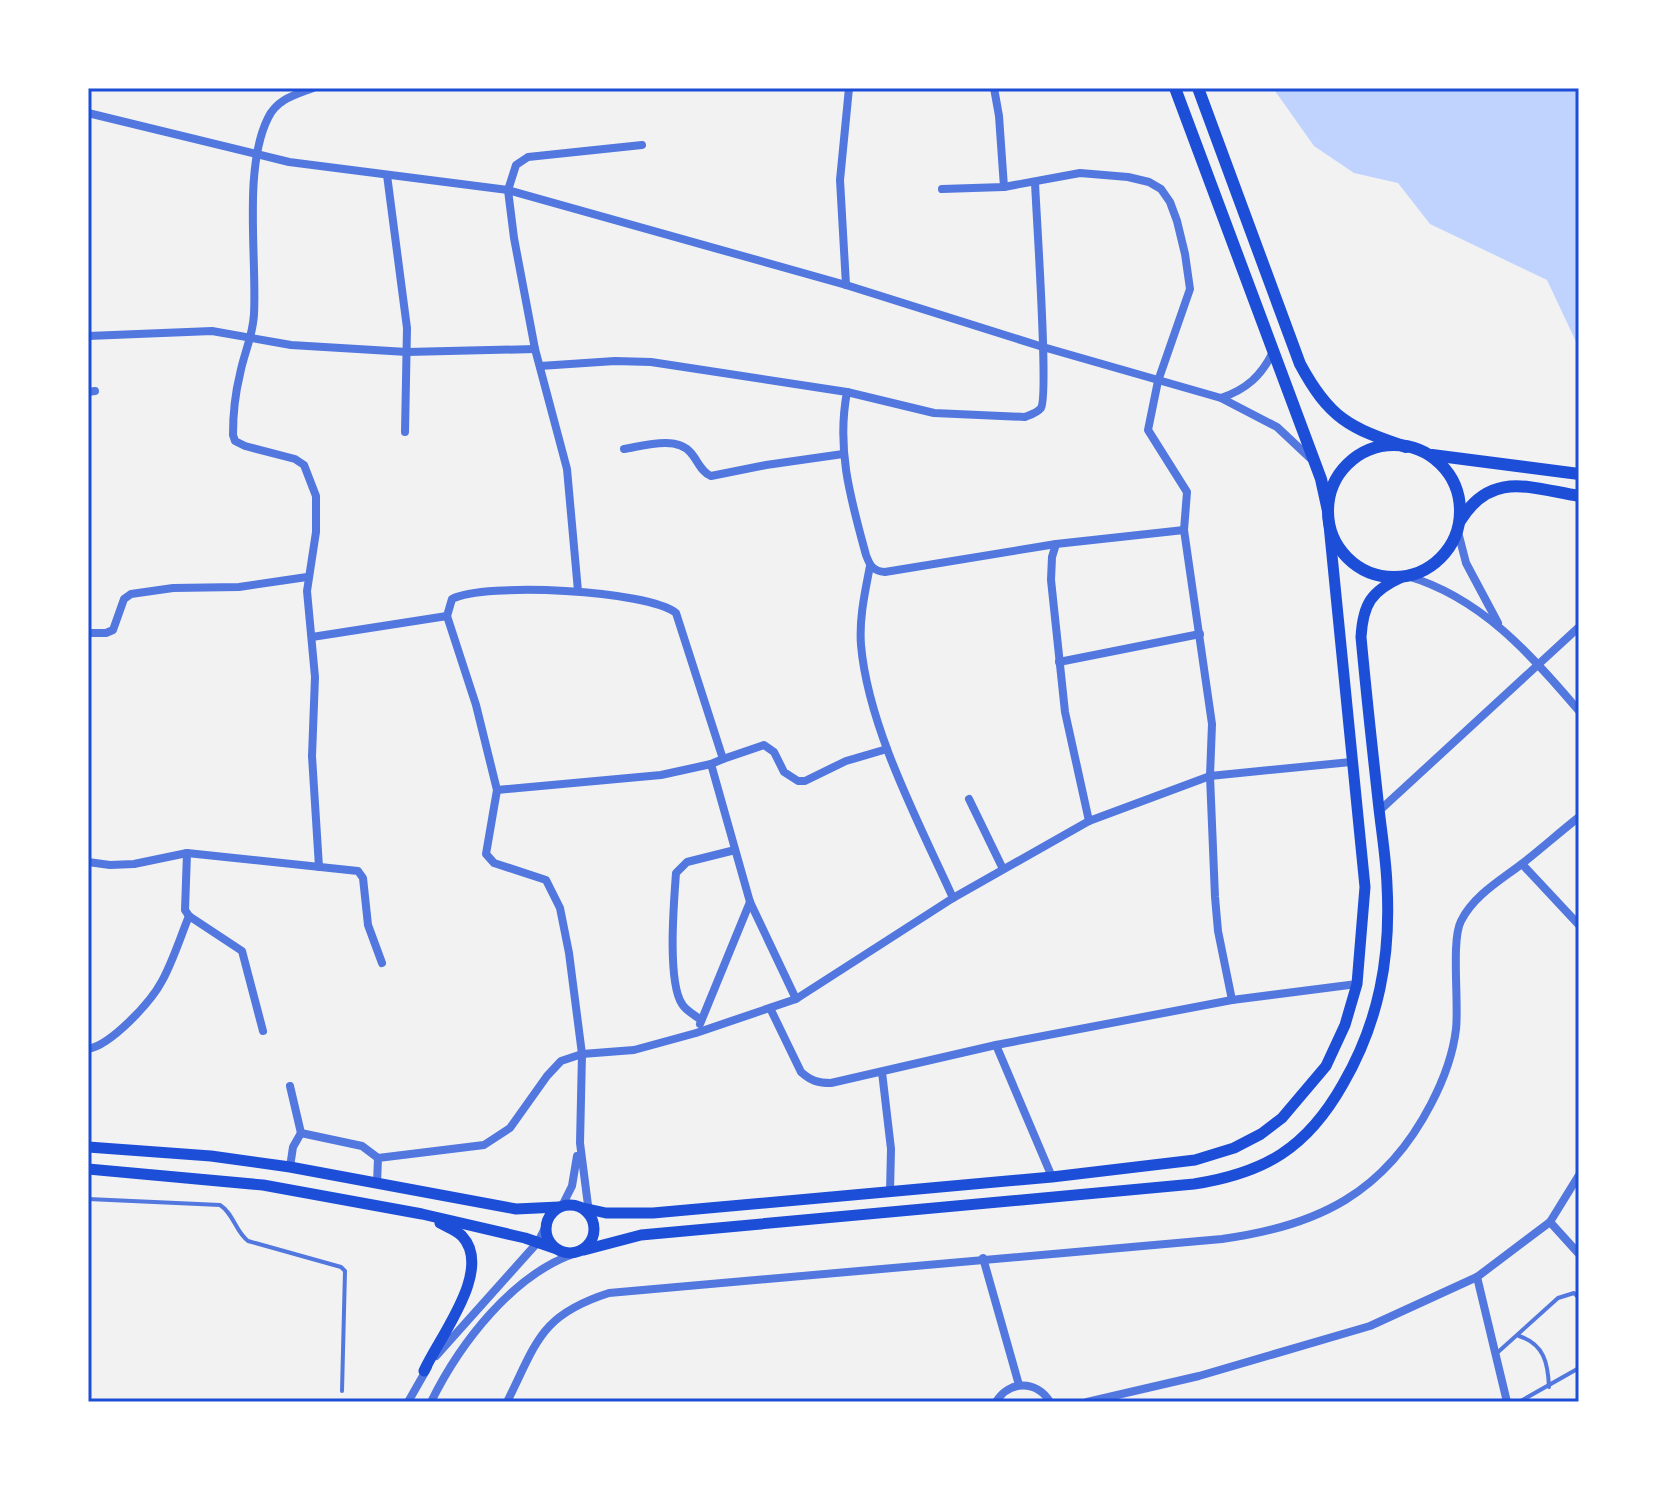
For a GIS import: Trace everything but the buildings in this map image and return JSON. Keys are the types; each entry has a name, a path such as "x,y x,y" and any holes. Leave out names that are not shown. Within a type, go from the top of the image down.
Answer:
{"highway":[{"path":"1175,88 1315,463 1333,536 1344,554 1360,568 1380,576 1405,576 1423,571 1442,558 1454,540 1458,526 1459,495 1450,475 1434,459 1410,448 1393,445 1372,449 1354,459 1339,475 1330,494 1328,513"},
{"path":"1198,88 1300,364 1311,384 1337,416 1358,430 1451,459 1494,461 1579,474"},
{"path":"1458,526 1475,501 1486,492 1501,487 1517,486 1579,496"}],"main road":[{"path":"88,1147 211,1156 290,1167 516,1209 576,1205 614,1214 1052,1177 1195,1160 1216,1155 1261,1134 1292,1108 1326,1066 1345,1025 1357,984 1365,887 1328,513"},
{"path":"88,1169 263,1185 422,1214 538,1242 568,1254 641,1235 1194,1184 1249,1172 1279,1157 1310,1130 1333,1102 1356,1062 1372,1024 1386,946 1387,885 1361,637 1362,622 1372,595 1405,576"},
{"path":"554,1248 548,1241 546,1226 548,1218 561,1206"},
{"path":"580,1251 593,1237 593,1221 587,1210"},
{"path":"422,1214 464,1238 472,1266 468,1288 424,1371"}],"street":[{"path":"313,88 289,97 268,117 257,155 254,315 236,397 234,438 245,446 295,459 308,472 316,496 317,512 307,577 316,696 312,756 319,867"},
{"path":"846,285 840,180 849,88"},
{"path":"994,88 1004,187"},
{"path":"88,113 257,155 508,190 846,285 1043,347 1221,398 1277,427 1315,463"},
{"path":"578,591 567,469 535,349 508,190 516,165 528,157 642,145"},
{"path":"942,189 1004,187 1080,173 1106,173 1149,182 1161,189 1170,202 1185,254 1190,289 1158,381 1148,430 1187,492 1184,530 1212,724 1210,776 1218,931 1232,1000"},
{"path":"387,175 402,278 407,352 405,432"},
{"path":"540,366 651,362 847,392 934,413 1025,417 1035,413 1043,403 1035,182"},
{"path":"88,336 212,331 291,345 407,352 535,349"},
{"path":"1221,398 1253,382 1273,352"},
{"path":"847,392 841,432 843,454 870,566 861,620 866,675 887,749 953,898"},
{"path":"624,449 678,444 690,451 705,473 711,476 843,454"},
{"path":"1458,526 1460,545 1470,572 1503,630"},
{"path":"870,566 876,571 885,572 1056,544 1184,530"},
{"path":"1056,544 1050,569 1059,662 1065,712 1089,821"},
{"path":"1405,576 1459,597 1503,630 1579,711"},
{"path":"88,633 113,630 124,599 131,594 173,588 239,587 307,577"},
{"path":"587,1210 580,1143 582,1054 566,932 555,894 546,880 494,863 486,854 497,790 476,705 447,616 452,599 471,592 578,591 635,599 670,608 676,613 723,759"},
{"path":"312,637 447,616"},
{"path":"1379,811 1579,627"},
{"path":"1059,662 1200,634"},
{"path":"497,790 661,775 711,764 764,745 770,748 784,772 791,778 805,781 846,761 887,749"},
{"path":"301,1133 362,1146 378,1158 484,1145 510,1128 561,1061 582,1054 634,1050 696,1033 796,999 953,898 1089,821 1210,776 1351,762"},
{"path":"711,764 750,902 796,999"},
{"path":"969,799 1003,869"},
{"path":"507,1402 550,1323 584,1301 609,1293 1222,1239 1266,1233 1311,1219 1348,1201 1388,1167 1419,1127 1436,1094 1455,1041 1458,1004 1456,939 1460,923 1481,895 1579,817"},
{"path":"701,1020 683,1007 675,982 673,927 676,873 687,862 735,850"},
{"path":"187,853 184,901 189,916 242,951 263,1031"},
{"path":"88,862 134,864 187,853 352,869 361,874 368,925 382,963"},
{"path":"1522,864 1579,925"},
{"path":"696,1033 750,902"},
{"path":"88,1049 107,1040 150,999 162,982 189,916"},
{"path":"770,1008 801,1072 809,1079 831,1083 996,1045 1232,1000 1357,984"},
{"path":"996,1045 1052,1177"},
{"path":"882,1072 891,1149 890,1192"},
{"path":"290,1086 301,1133 293,1147 290,1167"},
{"path":"561,1206 572,1186 580,1143"},
{"path":"377,1184 378,1158"},
{"path":"1087,1402 1199,1376 1370,1326 1477,1277 1550,1222 1579,1175"},
{"path":"1550,1222 1579,1254"},
{"path":"408,1402 424,1371 538,1242 546,1226"},
{"path":"431,1402 458,1355 512,1292 544,1266 580,1251"},
{"path":"983,1258 1019,1385"},
{"path":"1477,1277 1507,1402"},
{"path":"996,1402 1007,1389 1019,1385 1030,1385 1041,1390 1050,1402"}],"lane":[{"path":"88,1199 220,1205 228,1210 248,1241 341,1267 345,1271 342,1391"},
{"path":"1496,1354 1558,1298 1574,1293 1579,1298"},
{"path":"1518,1336 1538,1346 1546,1358 1549,1387"},
{"path":"1519,1402 1579,1368"}],"water":[{"path":"1273,88 1579,88 1579,348 1547,280 1430,224 1398,183 1354,173 1314,146"}]}
